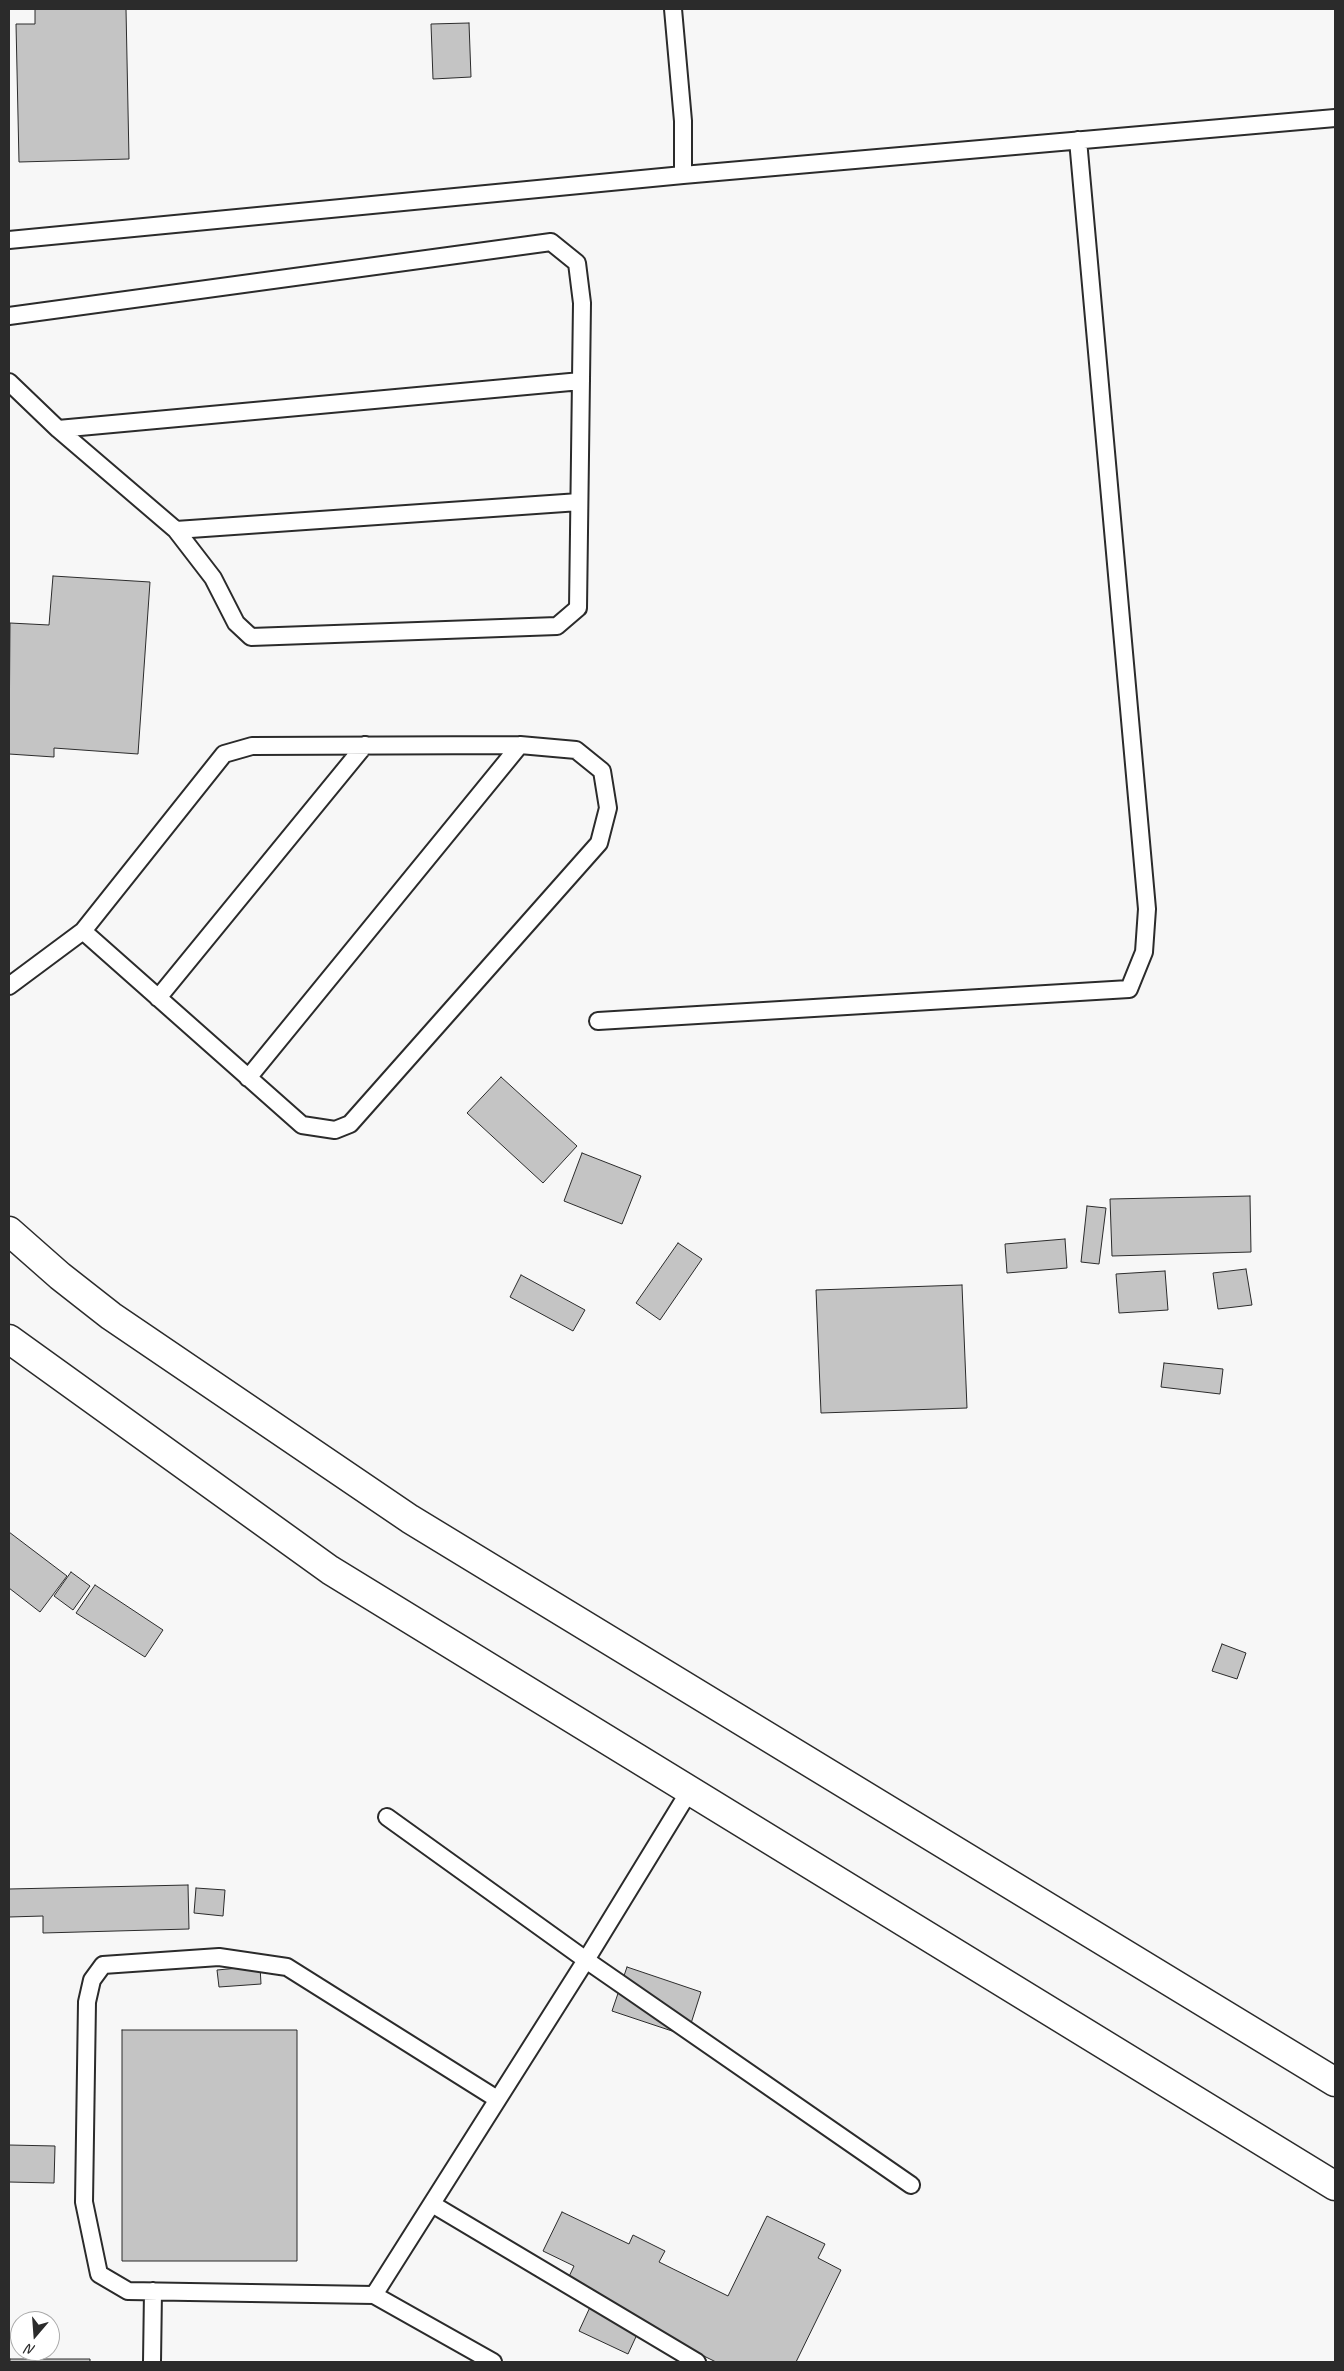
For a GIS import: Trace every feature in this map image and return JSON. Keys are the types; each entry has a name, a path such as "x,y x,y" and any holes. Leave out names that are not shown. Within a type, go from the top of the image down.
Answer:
{"main road":[{"path":"9,1231 60,1276 111,1316 410,1519 1335,2082"},
{"path":"9,1339 330,1570 1335,2186"}],"lane":[{"path":"674,9 683,121 682,175"},
{"path":"9,240 682,175 1335,118"},
{"path":"598,1021 1129,989 1144,952 1147,908 1078,140"},
{"path":"9,316 551,242 577,262 582,303 578,608 557,626 251,637 236,623 213,578 176,530 58,429 9,382"},
{"path":"58,429 581,381"},
{"path":"176,530 579,502"},
{"path":"158,998 365,745"},
{"path":"248,1078 520,745"},
{"path":"9,986 83,931 224,754 252,746 520,745 576,750 602,771 608,808 599,843 350,1124 335,1130 302,1126 83,931"},
{"path":"374,2295 586,1960 690,1790"},
{"path":"387,1817 586,1960 911,2185"},
{"path":"494,2362 374,2295 128,2291 99,2274 84,2202 87,2002 92,1980 103,1965 219,1957 287,1967 497,2099"},
{"path":"432,2204 697,2362"},
{"path":"152,2362 153,2291"}],"building":[{"path":"35,9 126,9 129,159 19,162 16,24 35,24"},
{"path":"469,23 471,77 433,79 431,24"},
{"path":"53,576 150,582 138,754 54,748 54,757 9,754 10,623 49,625"},
{"path":"501,1077 577,1146 543,1183 467,1113"},
{"path":"582,1153 641,1176 622,1224 564,1201"},
{"path":"1250,1196 1251,1252 1112,1256 1110,1199"},
{"path":"1087,1206 1106,1208 1099,1264 1081,1262"},
{"path":"1065,1239 1067,1268 1007,1273 1005,1244"},
{"path":"678,1243 702,1259 660,1320 636,1303"},
{"path":"1246,1269 1252,1305 1218,1309 1213,1273"},
{"path":"1165,1271 1168,1310 1119,1313 1116,1274"},
{"path":"521,1275 585,1310 573,1331 510,1297"},
{"path":"962,1285 967,1408 821,1413 816,1290"},
{"path":"1164,1363 1223,1369 1220,1394 1161,1387"},
{"path":"9,1532 67,1576 40,1612 9,1588"},
{"path":"71,1572 90,1586 73,1610 54,1596"},
{"path":"95,1585 163,1630 145,1657 76,1613"},
{"path":"1222,1644 1246,1653 1237,1679 1212,1671"},
{"path":"188,1885 189,1929 43,1933 43,1916 9,1917 9,1889"},
{"path":"196,1888 225,1890 223,1916 194,1913"},
{"path":"260,1966 261,1984 219,1987 217,1970"},
{"path":"627,1967 701,1992 687,2036 612,2011"},
{"path":"122,2030 297,2030 297,2261 122,2261"},
{"path":"9,2145 55,2146 54,2183 9,2182"},
{"path":"562,2212 629,2244 633,2235 665,2251 659,2262 728,2296 767,2216 825,2244 818,2258 841,2270 796,2362 716,2362 564,2287 574,2266 543,2251"},
{"path":"591,2305 640,2328 628,2354 579,2331"},
{"path":"60,2359 90,2359 90,2362 10,2362 60,2361"}]}
